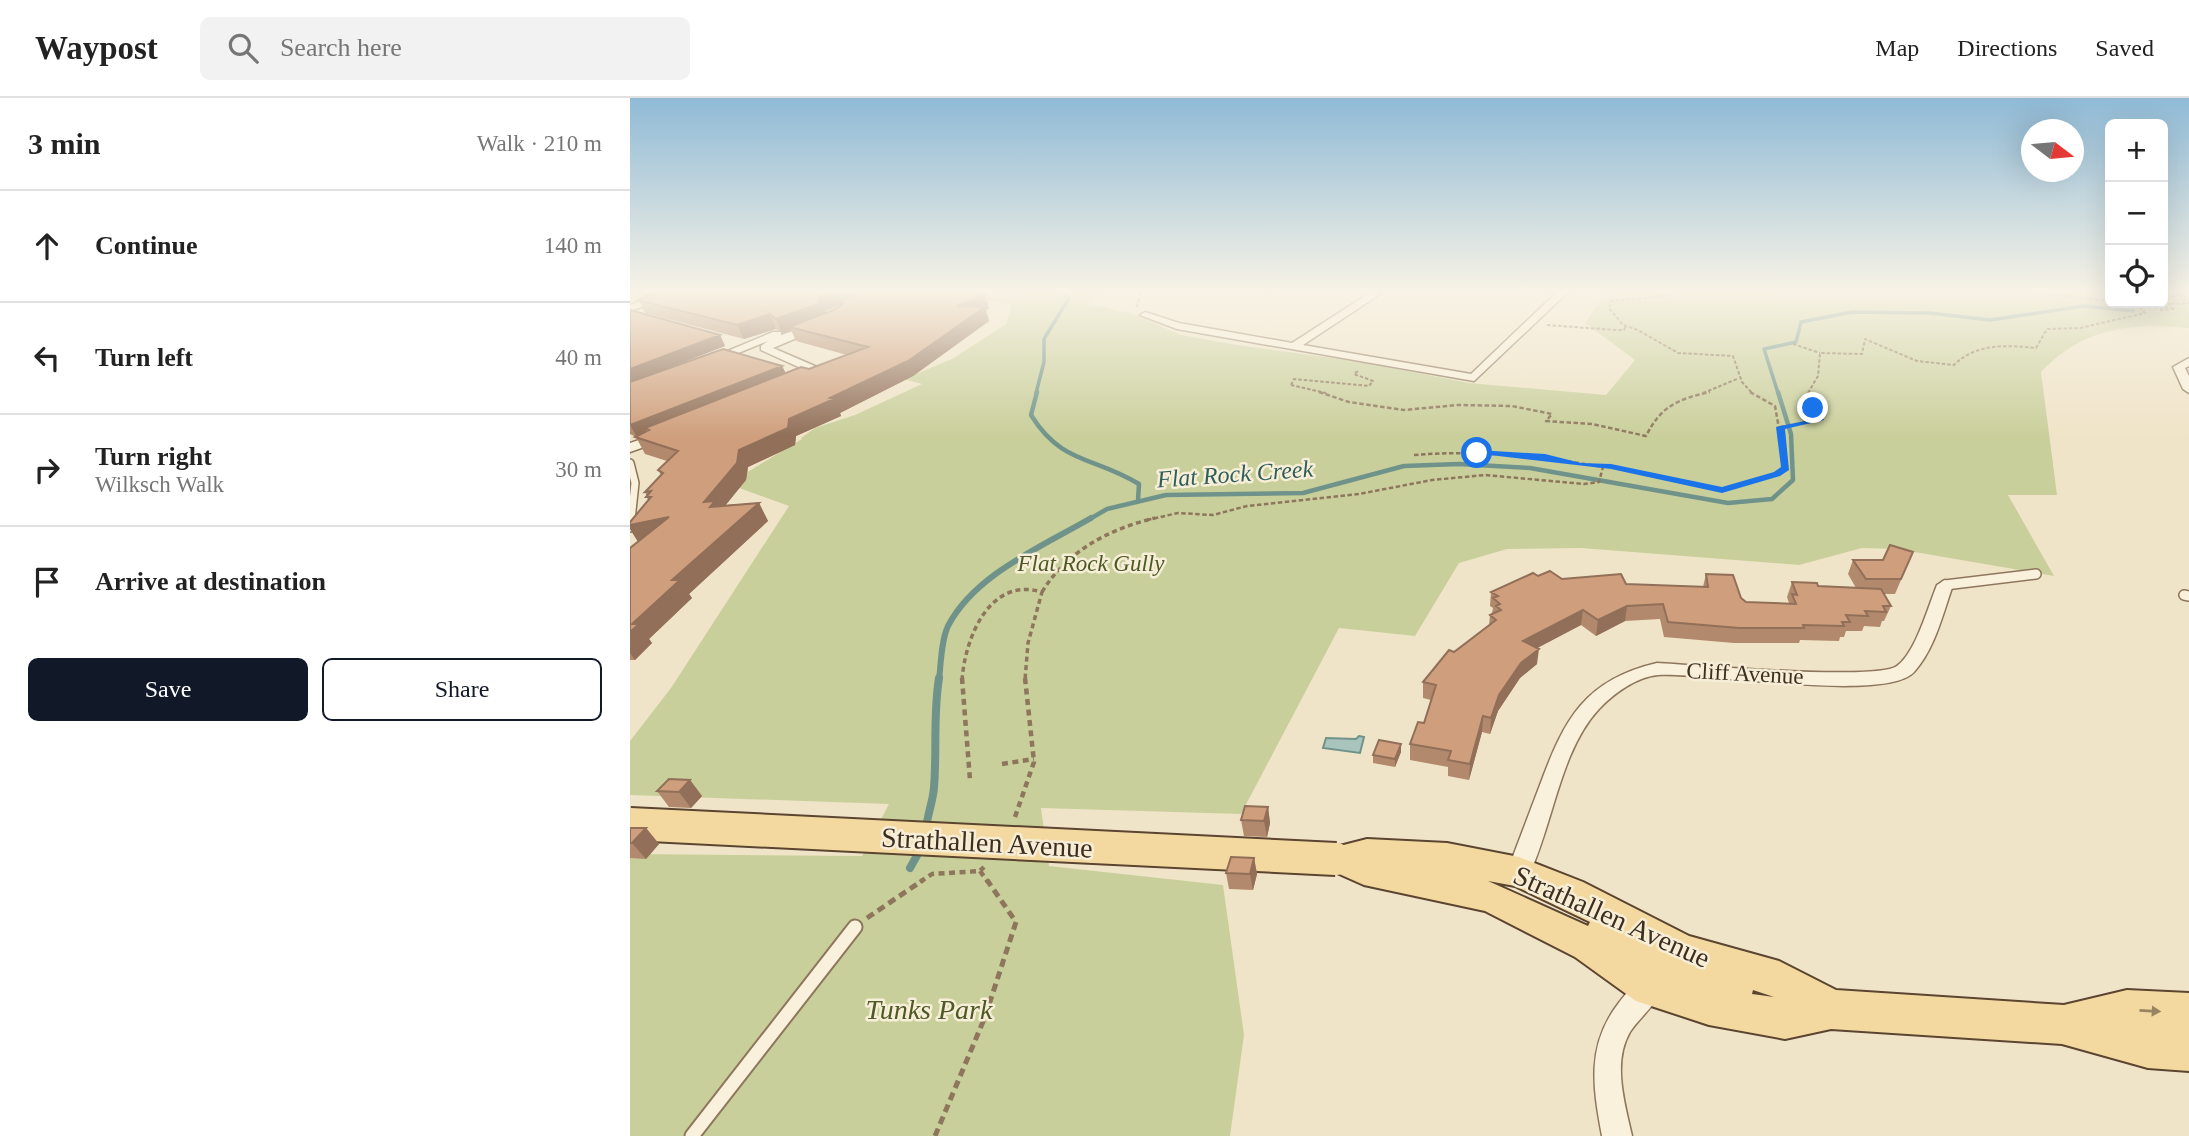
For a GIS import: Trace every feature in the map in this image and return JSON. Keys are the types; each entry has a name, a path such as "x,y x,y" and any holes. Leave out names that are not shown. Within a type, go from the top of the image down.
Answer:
{"main road":[{"name":"Strathallen Avenue","path":"630,824 1340,859 1367,853 1447,859 1519,872 1570,893 1681,951 1779,979 1830,1009"},
{"name":"Strathallen Avenue","path":"1340,859 1364,870 1473,891 1498,900 1589,945 1650,988 1709,1006 1785,1019 1830,1009 2063,1024 2148,1048 2189,1050"},
{"path":"1424,881 1437,874 1496,876 1519,872 1559,918 1589,945"},
{"path":"1570,893 1581,908 1634,946 1641,957 1650,988 1675,976 1718,980 1751,988 1779,979"},
{"name":"Strathallen Avenue","path":"2063,1024 2127,1010 2189,1013"}],"street":[{"path":"694,367 763,340"},
{"path":"777,340 765,348 813,369 810,375 787,386"},
{"path":"1261,340 1474,378 1514,340"},
{"path":"1294,346 1303,340"},
{"path":"733,342 746,346"},
{"path":"2189,360 2179,367 2189,389"},
{"path":"630,448 676,430"},
{"name":"Cliff Avenue","path":"1519,872 1568,737 1577,720 1603,692 1642,672 1657,669 1846,679 1870,679 1903,672 1915,658 1945,585"},
{"path":"1618,1136 1605,1058 1612,1038 1650,988"}],"lane":[{"path":"630,463 633,465 635,483 630,527"},
{"name":"Cliff Avenue","path":"1945,585 2036,574"},
{"path":"692,1136 855,927"}],"path":[{"path":"1414,455 1452,452 1545,457 1645,472 1722,490 1777,474 1786,468 1775,406 1754,395 1737,379 1733,356 1726,353 1678,353 1658,340"},
{"path":"1793,344 1820,353 1862,354 1865,340"},
{"path":"1868,340 1917,361 1954,365 1959,359 1979,348 2036,348 2040,340"},
{"path":"1780,427 1820,420 1808,394 1818,376 1817,360 1820,353"},
{"path":"1373,360 1354,374 1373,381 1370,386 1329,384 1307,379 1294,379 1291,385 1337,396 1349,402 1404,410 1458,405 1512,407 1552,414 1546,421 1591,424 1646,436 1654,418 1671,401 1725,388 1737,379"},
{"path":"1011,827 1021,805 1034,759 1024,690 1028,643 1042,592 1056,569 1077,553 1122,526 1178,513 1213,515 1247,506 1359,494 1432,480 1485,475 1584,484 1599,482 1603,467"},
{"path":"971,780 961,674 966,643 993,603 1008,592 1025,589 1042,592"},
{"path":"1002,764 1034,759"},
{"path":"855,927 932,874 980,871 988,864"},
{"path":"935,1136 985,1017 1016,922 980,871"}],"green space":[{"name":"Flat Rock Gully","path":"981,340 1211,340 1361,362 1469,383 1606,395 1635,360 1609,340 2084,340 2057,357 2041,372 2057,495 2008,495 2054,576 1897,549 1862,548 1799,565 1581,548 1507,549 1459,563 1415,636 1339,628 1241,814 1041,808 1049,866 1223,885 1244,1035 1230,1136 630,1136 630,854 862,856 889,804 630,795 630,741 671,688 789,506 728,484 802,439 815,428 855,415 922,384 851,365 909,377 952,359"}],"water":[{"path":"1359,736 1364,737 1360,753 1323,748 1326,738 1356,739"}],"building":[{"path":"630,340 706,340 630,369"},
{"path":"842,340 937,340 908,361 789,419 788,428 739,450 737,463 704,502 715,501 710,507 759,503 672,580 680,580 632,624 639,624 630,632 630,548 669,517 630,525 630,522 651,497 646,497 651,491 645,492 663,473 658,470 678,451 635,437 649,430 645,428 801,367 809,369 868,347"},
{"path":"723,349 782,366 630,425 630,382"},
{"path":"1890,545 1913,552 1901,579 1866,579 1853,560 1883,560"},
{"path":"1550,571 1562,579 1621,574 1626,584 1708,587 1706,574 1733,575 1741,598 1746,602 1796,604 1792,594 1797,595 1792,582 1881,589 1891,606 1883,606 1886,612 1865,611 1868,616 1846,615 1850,622 1842,622 1844,626 1803,625 1804,628 1739,628 1668,622 1663,604 1627,606 1598,620 1583,610 1523,641 1539,649 1521,663 1499,695 1491,718 1483,716 1470,764 1448,760 1451,751 1410,744 1418,722 1424,723 1436,685 1423,682 1449,650 1454,652 1496,620 1490,615 1501,610 1496,606 1500,604 1493,598 1498,596 1491,592 1533,573 1538,576"},
{"path":"1379,740 1401,744 1395,759 1373,755"},
{"path":"669,779 690,780 679,792 657,791"},
{"path":"1245,806 1268,807 1264,821 1241,820"},
{"path":"630,828 646,828 630,843"},
{"path":"1231,857 1254,858 1250,874 1226,873"}],"waterway":[{"path":"1036,393 1044,362 1044,340"},
{"path":"1778,393 1764,349 1796,340"},
{"path":"1037,392 1031,415 1043,431 1067,451 1139,484 1138,500"},
{"name":"Flat Rock Creek","path":"1088,520 1107,509 1166,495 1303,493 1404,466 1459,464 1530,468 1728,503 1772,499 1793,480 1791,434 1778,392"},
{"name":"Flat Rock Creek","path":"939,680 948,626 975,591 1012,563 1091,518"},
{"name":"Flat Rock Creek","path":"926,830 934,787 939,678"},
{"name":"Flat Rock Creek","path":"910,868 920,850"}],"route":[{"path":"1477,453 1545,457 1581,465 1645,472 1674,481 1722,490 1777,474 1786,468 1780,427 1820,420 1813,408"}],"park label":[{"name":"Tunks Park","path":"929,1009"}]}
